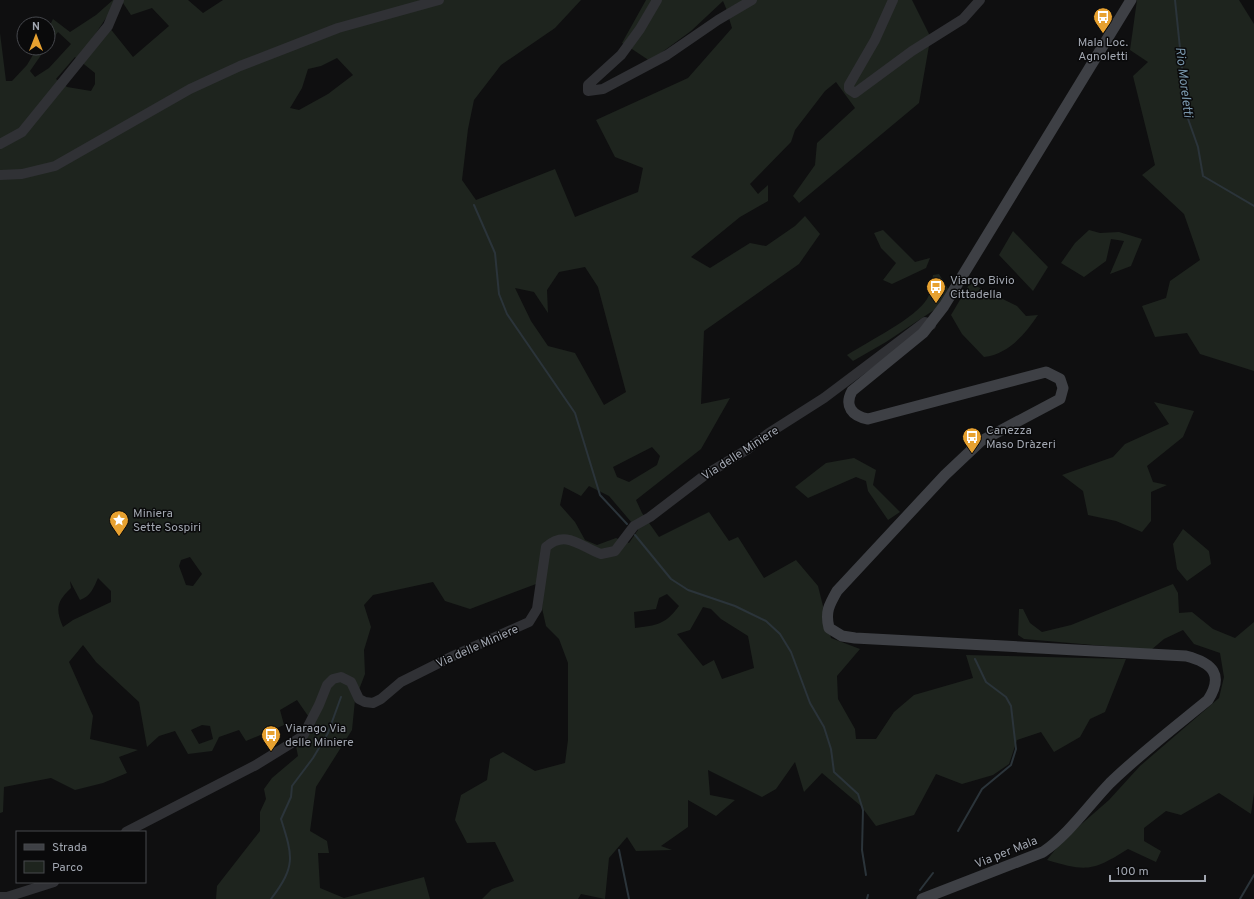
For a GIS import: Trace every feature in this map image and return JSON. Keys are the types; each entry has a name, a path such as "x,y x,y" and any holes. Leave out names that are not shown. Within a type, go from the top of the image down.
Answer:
{"main road":[{"path":"931,325 1131,0"},
{"name":"Via per Mala","path":"922,899 1043,852 1055,844 1096,798 1135,758 1208,700 1215,689 1216,676 1210,665 1186,656 855,638 842,636 829,628 826,617 828,606 837,591 945,475 980,441 1060,399 1063,388 1060,379 1046,372 868,419 859,418 852,412 848,405 848,398 852,391 923,334 931,325"}],"street":[{"path":"0,144 22,132 108,26 119,0"},
{"path":"0,175 22,174 55,166 183,93 240,66 338,28 439,0"},
{"path":"657,0 622,56 588,85 588,91 602,89 667,56 718,20 752,0"},
{"path":"893,0 875,40 849,85 849,89 855,92 912,51 962,19 980,0"},
{"name":"Via delle Miniere","path":"128,831 256,765 303,736 319,705 327,685 333,679 341,677 351,682 360,699 365,702 373,703 400,682 453,656 529,622 536,609 546,547 552,541 562,537 601,554 615,551 634,526 650,517 706,475 814,405 925,322 931,325"},
{"path":"0,897 7,897 51,883"}],"green space":[{"path":"113,0 118,0 78,60 75,57 56,79 60,82 22,131 0,143 0,33 6,81 12,81 27,65 32,56 40,56 30,71 35,77 49,68 71,44 58,32 56,35 56,21 70,32 96,15"},
{"path":"121,0 188,0 203,13 223,0 437,0 381,16 240,66 54,165 0,174 0,145 23,132 62,83 67,87 91,91 95,84 95,73 80,61 109,27 133,57 169,26 152,8 131,15"},
{"path":"441,0 581,0 555,28 501,65 474,100 468,129 462,180 476,200 555,169 575,217 638,192 643,168 615,157 596,120 688,78 732,28 728,15 754,0 892,0 848,85 856,93 930,40 919,103 799,203 793,196 815,165 817,143 855,108 836,82 825,91 795,130 791,142 750,184 758,194 768,185 768,201 740,217 691,257 710,268 750,243 766,246 795,226 805,216 820,234 799,264 704,331 701,404 730,398 701,449 636,500 642,513 659,537 709,512 729,541 738,537 764,578 796,560 818,586 831,638 860,649 837,676 838,699 855,729 856,739 876,739 894,712 914,695 973,678 966,655 1126,659 1105,712 1090,719 1080,737 1054,752 1041,732 1017,740 1009,764 993,775 962,784 936,774 914,815 876,826 861,806 822,773 804,792 795,762 776,789 762,797 708,770 710,795 735,800 716,816 688,800 688,827 661,846 672,850 636,851 627,837 609,858 605,899 581,894 578,899 482,899 492,889 514,881 495,842 467,843 455,820 461,795 487,780 490,759 503,752 535,771 565,763 568,740 568,663 559,639 546,626 542,608 544,581 470,609 445,601 433,582 373,595 364,605 371,627 364,650 365,674 355,700 352,730 316,787 310,831 327,841 329,853 318,853 320,888 344,898 424,877 430,899 216,899 217,886 260,831 260,812 266,799 264,789 272,778 298,756 296,746 315,726 297,700 280,710 284,725 246,741 239,730 219,737 212,751 188,754 175,731 159,736 147,747 139,702 96,662 83,645 69,662 93,716 90,739 138,750 119,757 127,773 103,783 75,790 51,778 4,787 3,812 0,813 0,176 55,167 191,90 315,39","holes":["337,58 353,75 328,94 299,110 290,108 302,88 308,69 321,66","585,267 598,287 626,392 604,405 575,353 548,346 531,321 515,288 534,292 548,313 547,290 559,272","652,447 660,456 657,465 629,482 617,477 613,467","589,486 609,496 638,530 629,543 616,538 597,545 585,540 575,522 560,505 564,487 581,496","190,557 202,574 193,586 186,585 179,566 181,560","98,578 111,591 111,602 73,620 63,627 58,610 60,601 71,588 70,581 80,600 87,596","667,594 679,606 665,621 655,625 635,628 634,612 656,609 659,598","703,607 711,609 721,619 748,636 754,668 722,679 714,660 703,666 677,634 690,630","202,725 210,726 213,739 199,744 191,730"]},
{"path":"646,0 656,0 627,46 622,43"},
{"path":"658,0 750,0 728,13 723,1 691,31 650,61 629,47"},
{"path":"894,0 912,0 930,36 869,82 850,89"},
{"path":"1137,0 1239,0 1254,24 1254,371 1200,354 1187,333 1155,337 1142,306 1166,298 1170,281 1200,260 1184,214 1142,175 1155,165 1133,76 1148,62 1130,50"},
{"path":"883,230 915,262 930,258 926,268 892,284 883,280 896,263 881,248 874,233"},
{"path":"1089,230 1100,233 1119,232 1142,239 1131,266 1110,274 1124,241 1111,239 1106,261 1084,277 1061,263 1075,243"},
{"path":"1013,231 1048,267 1033,291 999,255"},
{"path":"939,274 948,289 937,308 886,342 853,361 847,355 913,314 927,299 933,275"},
{"path":"970,283 1017,306 1026,316 1038,315 1016,342 1001,352 984,357 962,334 951,315"},
{"path":"1154,402 1194,411 1183,437 1147,466 1153,482 1167,485 1151,492 1151,521 1142,532 1116,521 1088,515 1083,491 1062,475 1113,457 1125,444 1169,424"},
{"path":"854,458 876,470 873,485 900,512 888,520 868,491 866,481 856,477 808,498 795,487 826,463"},
{"path":"1183,529 1209,551 1211,564 1187,581 1177,569 1173,544"},
{"path":"1173,584 1178,593 1179,613 1192,612 1213,629 1235,638 1254,622 1254,793 1251,814 1219,793 1181,815 1166,811 1144,828 1144,841 1161,851 1156,862 1128,849 1106,862 1089,867 1081,868 1047,860 1062,841 1109,800 1140,766 1219,698 1224,677 1220,653 1194,644 1183,630 1164,639 1151,650 1024,639 1018,635 1019,609 1023,609 1030,623 1042,632 1071,625"}],"waterway":[{"name":"Rio Moreletti","path":"1175,0 1187,116 1198,147 1203,176 1254,206"},
{"path":"474,205 495,253 499,294 507,314 575,413 600,495 627,524"},
{"path":"635,535 671,579 688,590 735,606 766,621 780,634 791,652 810,703 824,727 831,749 834,772 858,794 863,810 862,850 866,875"},
{"path":"958,831 982,789 1011,765 1016,749 1011,706 1006,697 986,682 975,659"},
{"path":"271,899 285,878 290,861 290,852 281,819 291,797 292,786 313,758 328,733 341,697"},
{"path":"619,850 629,899"},
{"path":"920,890 933,873"},
{"path":"1240,899 1254,875"},
{"path":"867,899 868,895"}],"place":[{"name":"Mala Loc. Agnoletti","path":"1103,34"},
{"name":"Viargo Bivio Cittadella","path":"936,304"},
{"name":"Canezza Maso Dràzeri","path":"972,454"},
{"name":"Miniera Sette Sospiri","path":"119,537"},
{"name":"Viarago Via delle Miniere","path":"271,752"}]}
